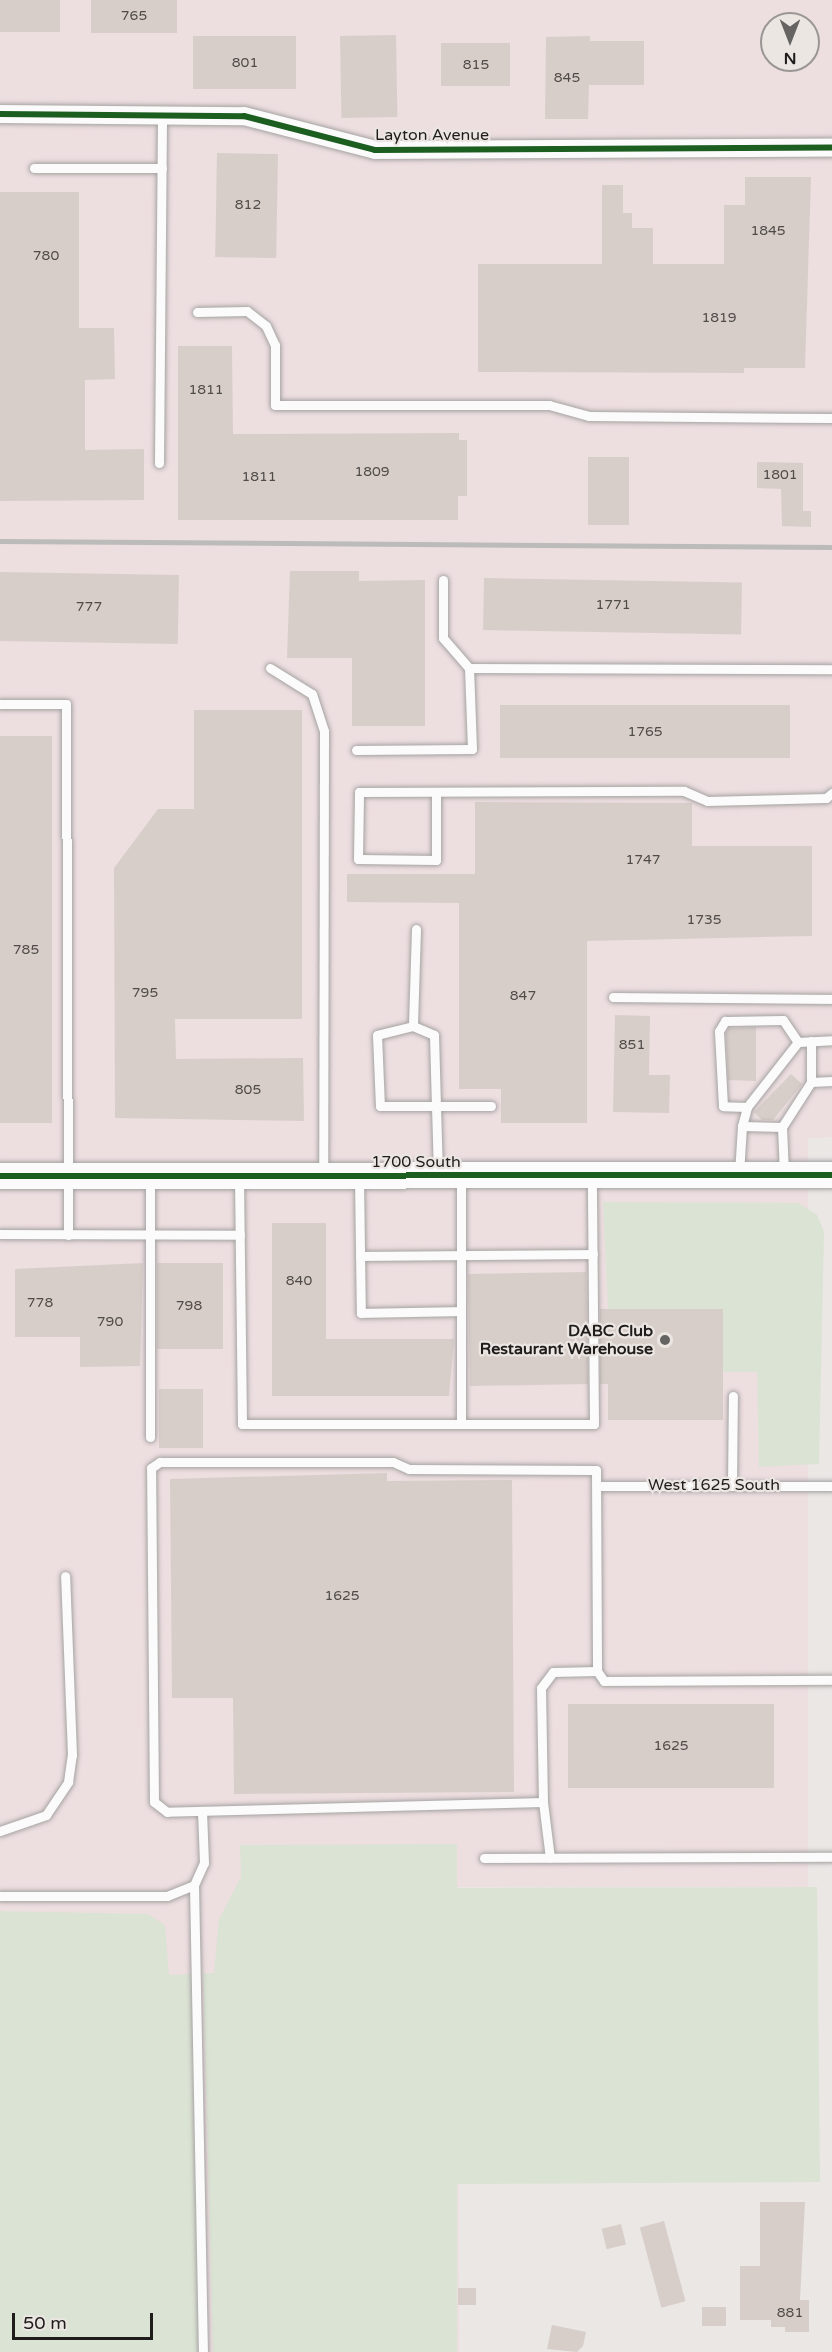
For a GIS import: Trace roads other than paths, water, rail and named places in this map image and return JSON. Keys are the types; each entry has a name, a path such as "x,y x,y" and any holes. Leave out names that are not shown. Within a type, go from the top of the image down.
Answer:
{"street":[{"name":"Layton Avenue","path":"0,114 244,116 375,150 832,148"},
{"name":"1700 South","path":"0,1176 832,1175"}],"lane":[{"path":"159,463 162,115"},
{"path":"34,168 162,168"},
{"path":"197,312 247,311 266,326 275,345 275,405 549,405 589,416 832,418"},
{"path":"356,750 472,749 469,668 443,638 444,580"},
{"path":"270,668 312,694 324,731 323,1176"},
{"path":"469,668 832,669"},
{"path":"0,704 66,704 68,1235"},
{"path":"436,792 436,860 358,860 359,792 684,791 707,801 826,798 832,793"},
{"path":"413,1026 416,928"},
{"path":"613,997 832,999"},
{"path":"747,1107 723,1106 719,1031 725,1021 783,1020 798,1042"},
{"path":"461,1424 461,1255 436,1106 434,1035 413,1026 377,1035 380,1106 436,1106 491,1106"},
{"path":"739,1175 742,1126 747,1107 798,1042 832,1040"},
{"path":"784,1175 782,1127 811,1082 811,1041"},
{"path":"811,1082 832,1081"},
{"path":"742,1126 782,1127"},
{"path":"150,1176 150,1437"},
{"path":"239,1176 243,1424 594,1424 592,1176"},
{"path":"359,1176 362,1312 461,1311"},
{"path":"0,1234 240,1235"},
{"path":"360,1256 593,1254"},
{"path":"732,1485 733,1396"},
{"path":"543,1802 167,1812 154,1802 151,1468 160,1462 393,1462 409,1469 596,1470 597,1671 604,1681 832,1680"},
{"name":"West 1625 South","path":"597,1486 832,1486"},
{"path":"0,1831 46,1815 68,1782 72,1755 65,1576"},
{"path":"550,1858 543,1802 541,1688 553,1672 597,1671"},
{"path":"202,1811 204,1863 194,1885 203,2352"},
{"path":"484,1858 832,1857"},
{"path":"0,1896 167,1896 194,1885"}],"railway":[{"path":"0,541 832,547"}],"place":[{"name":"DABC Club Restaurant Warehouse","path":"665,1340"}]}
